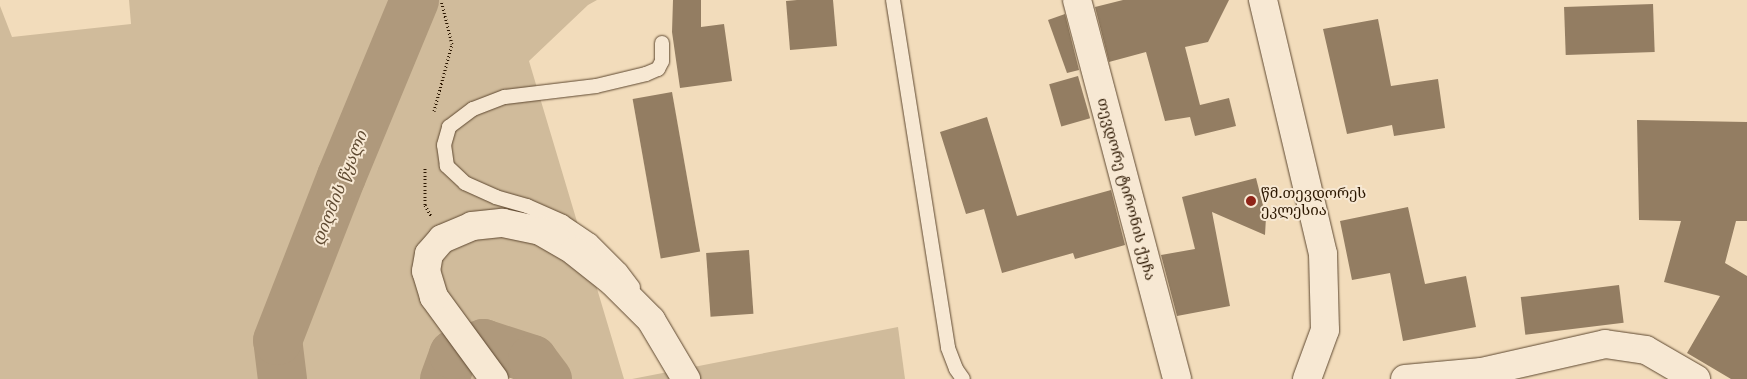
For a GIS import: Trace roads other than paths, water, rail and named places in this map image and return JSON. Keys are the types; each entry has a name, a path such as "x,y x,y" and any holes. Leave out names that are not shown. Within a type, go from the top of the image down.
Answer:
{"street":[{"name":"თევდორე ტირონის ქუჩა","path":"1077,0 1177,379"},
{"path":"1263,0 1323,254 1325,330 1307,379"},
{"path":"493,377 434,297 426,271 429,254 442,239 472,226 503,223 540,231 574,251 612,282 651,320 686,379"},
{"path":"1405,379 1482,372 1606,344 1646,350 1696,379"}],"lane":[{"path":"893,0 948,348 956,369 963,379"},
{"path":"651,320 641,296 620,270 591,241 554,218 465,183 447,166 444,145 449,127 473,108 506,97 596,86 646,74 658,68 662,61 662,43"}],"waterway":[{"name":"დიღმის წყალი","path":"282,379 277,340 341,176 414,0"},
{"name":"დიღმის წყალი","path":"444,379 453,354 483,343 532,359 547,379"}],"place":[{"name":"წმ.თევდორეს ეკლესია","path":"1251,201"}]}
